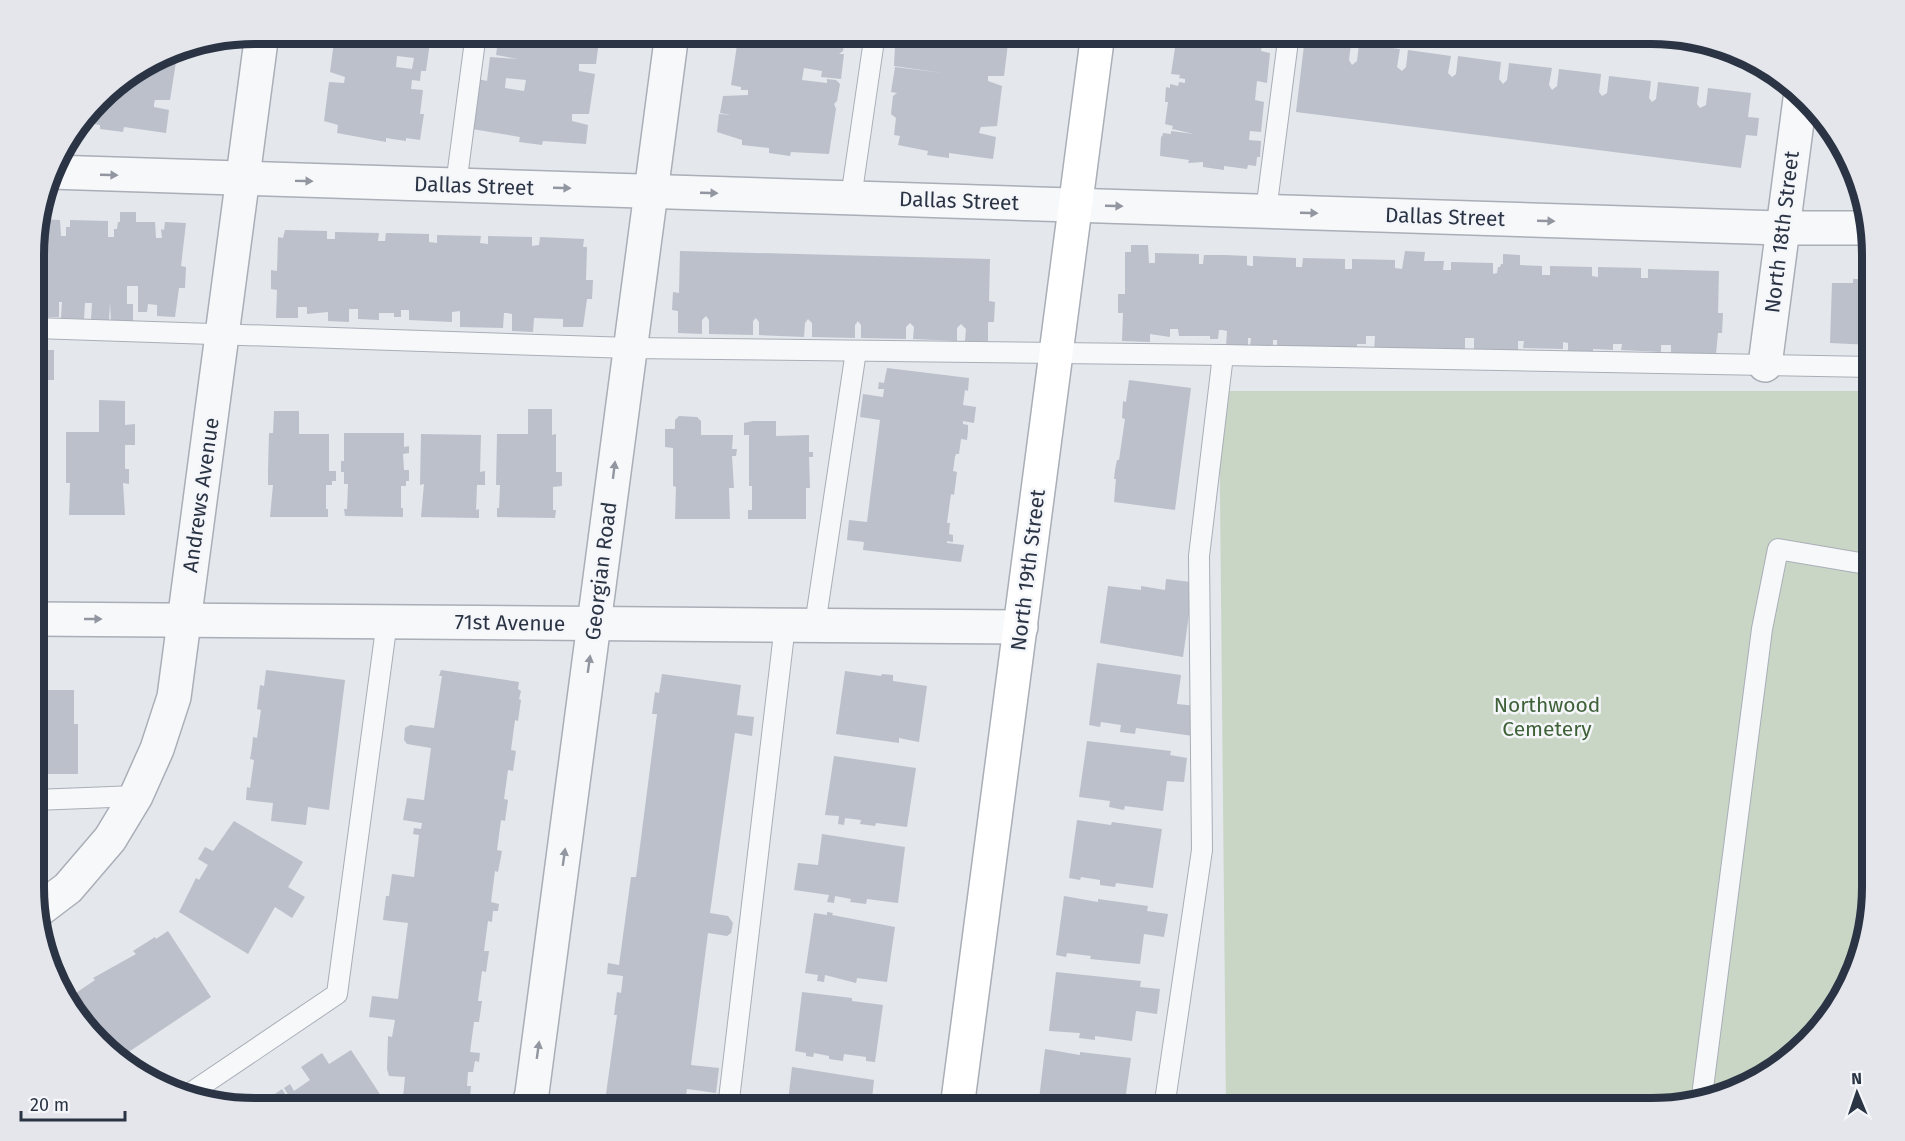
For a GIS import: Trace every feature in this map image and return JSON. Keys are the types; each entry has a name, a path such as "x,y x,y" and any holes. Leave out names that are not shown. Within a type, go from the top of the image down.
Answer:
{"street":[{"name":"Andrews Avenue","path":"44,906 68,888 110,839 136,795 157,749 174,697 260,44"},
{"name":"Georgian Road","path":"531,1098 671,44"},
{"name":"North 19th Street","path":"958,1098 1097,44"},
{"name":"North 18th Street","path":"1766,364 1799,104"},
{"name":"Dallas Street","path":"61,172 1782,228 1860,228"},
{"name":"71st Avenue","path":"44,619 1021,627"}],"lane":[{"path":"456,185 475,44"},
{"path":"851,198 873,44"},
{"path":"1266,211 1288,44"},
{"path":"44,328 630,348 1223,355 1861,367"},
{"path":"730,1098 800,625 856,351"},
{"path":"1166,1097 1202,850 1199,556 1223,355"},
{"path":"1703,1091 1762,629 1778,549 1861,563"},
{"path":"196,1089 337,994 387,621"},
{"path":"44,800 136,795"}],"green space":[{"name":"Northwood Cemetery","path":"1219,391 1861,391 1862,887 1860,914 1854,941 1840,980 1826,1004 1809,1026 1779,1054 1744,1076 1705,1090 1678,1096 1226,1097"}],"building":[{"path":"334,44 430,44 426,71 421,71 420,81 412,80 411,89 423,90 420,114 424,114 420,140 406,138 406,141 386,138 386,142 337,133 338,125 324,121 329,82 344,83 345,77 330,72","holes":["397,56 414,58 412,69 396,67"]},
{"path":"498,44 599,44 596,64 579,64 579,71 595,74 589,114 572,114 572,121 588,125 586,144 543,141 542,145 519,142 520,137 472,129 478,79 487,81 490,57 518,59 496,55","holes":["506,78 526,80 524,91 505,88"]},
{"path":"746,44 844,44 843,51 839,54 844,54 841,79 821,77 822,71 804,68 802,80 827,83 827,79 836,80 840,84 837,101 834,104 836,109 829,154 791,152 790,156 769,153 769,148 742,145 742,140 717,132 719,114 730,115 720,113 723,96 748,95 748,90 741,90 741,87 731,85 737,45 746,47"},
{"path":"896,44 1008,44 1004,76 988,76 988,81 1002,86 997,126 981,127 979,133 996,137 993,159 949,153 949,158 927,155 928,151 898,145 900,136 894,135 896,118 891,114 893,96 897,93 891,92 895,67 943,73 894,66"},
{"path":"1176,44 1262,44 1261,51 1270,53 1267,83 1257,81 1255,100 1264,102 1261,132 1250,131 1249,140 1261,141 1260,157 1257,157 1256,166 1248,165 1247,169 1224,166 1224,170 1203,167 1203,162 1188,163 1189,160 1160,156 1163,133 1171,134 1171,131 1194,134 1172,129 1173,126 1165,124 1168,102 1165,102 1166,87 1170,88 1170,84 1178,86 1179,82 1185,83 1185,79 1179,78 1180,75 1171,74"},
{"path":"1304,44 1351,44 1349,60 1352,65 1357,61 1359,44 1400,49 1397,67 1402,71 1406,67 1408,50 1451,56 1448,73 1452,77 1456,74 1458,56 1501,62 1499,79 1503,84 1507,80 1509,63 1552,68 1549,85 1552,90 1557,86 1559,69 1601,74 1599,92 1602,96 1607,93 1609,76 1651,81 1649,98 1652,102 1656,99 1658,82 1699,87 1697,104 1700,108 1706,105 1708,88 1751,93 1748,117 1759,118 1757,136 1746,135 1741,168 1296,112"},
{"path":"172,61 176,62 170,100 155,100 154,104 154,107 169,110 166,133 124,127 123,132 100,129 100,125 89,123 115,96 137,79 161,65"},
{"path":"120,212 136,212 136,222 155,222 156,238 162,238 161,229 164,230 165,222 186,223 181,266 186,267 185,288 179,288 175,317 157,316 157,305 148,304 147,312 138,312 138,286 127,286 127,304 133,304 133,321 111,321 110,303 109,321 91,320 92,303 85,303 84,319 61,318 62,302 59,302 59,317 44,317 44,241 47,219 60,220 61,236 66,236 66,227 70,227 70,220 108,221 108,237 114,237 114,229 117,229 118,222 120,222"},
{"path":"285,230 327,231 327,239 335,239 335,232 379,233 378,241 385,241 386,233 429,234 429,242 437,243 437,235 481,236 480,243 488,244 488,236 532,237 532,246 539,245 540,237 584,239 583,247 587,247 586,280 593,280 592,299 587,299 583,327 563,327 563,319 534,318 533,332 512,331 512,314 507,313 504,313 503,328 460,327 460,311 452,312 452,322 409,320 409,310 401,310 401,317 394,317 394,313 379,313 379,320 358,319 358,309 349,309 349,322 328,321 328,312 307,314 307,307 298,307 298,318 276,318 277,290 271,289 271,270 277,271 278,237 283,238"},
{"path":"1131,245 1148,245 1149,263 1155,263 1155,253 1199,254 1199,264 1203,264 1204,255 1225,255 1247,256 1247,265 1250,266 1253,266 1253,256 1296,258 1296,267 1302,267 1303,258 1345,259 1345,269 1352,269 1352,259 1395,260 1395,268 1402,269 1405,251 1425,252 1424,261 1444,261 1443,270 1451,270 1451,262 1493,263 1493,274 1497,273 1498,267 1503,264 1503,254 1520,255 1520,265 1542,266 1542,275 1550,275 1550,266 1592,267 1592,276 1598,277 1598,267 1641,268 1641,278 1648,278 1648,269 1719,271 1718,313 1723,313 1722,333 1718,333 1716,354 1671,354 1671,345 1661,345 1661,352 1621,350 1622,344 1613,344 1613,350 1593,349 1593,356 1568,355 1568,343 1563,342 1563,349 1523,348 1524,341 1518,341 1518,355 1474,354 1474,338 1465,338 1465,354 1374,351 1375,336 1366,336 1366,344 1357,344 1357,352 1277,348 1277,340 1273,340 1273,347 1250,347 1251,338 1248,338 1248,346 1226,346 1227,331 1222,330 1219,330 1218,339 1210,339 1210,336 1179,336 1178,329 1170,329 1170,337 1150,334 1150,342 1122,341 1123,313 1118,313 1118,294 1125,294 1125,252 1131,252"},
{"path":"680,251 990,259 989,301 995,302 994,322 988,322 988,341 965,341 966,329 961,324 957,328 957,341 913,339 914,327 910,323 906,327 906,339 861,338 861,325 858,321 855,325 855,338 812,337 812,323 808,319 805,323 804,337 759,335 759,322 756,318 753,321 753,335 709,334 709,320 706,316 702,320 702,334 678,333 678,311 672,310 673,292 679,293"},
{"path":"1853,279 1861,279 1861,344 1830,343 1832,283 1853,283"},
{"path":"44,350 54,350 54,380 44,380"},
{"path":"887,368 969,378 968,391 965,390 963,405 976,407 974,423 963,421 963,424 968,425 967,440 961,439 959,454 955,457 953,471 957,472 947,523 950,523 949,534 953,535 953,542 947,541 947,543 964,545 961,562 863,550 864,542 847,540 849,520 867,522 880,420 860,417 863,394 883,397 884,389 878,389 879,382 884,383"},
{"path":"1129,380 1191,388 1175,510 1114,502 1115,470 1117,460 1119,460 1125,419 1122,418 1123,401 1126,402"},
{"path":"99,400 125,401 125,425 135,424 135,445 125,445 125,469 129,469 129,484 123,483 125,515 69,515 70,483 66,483 66,432 99,432"},
{"path":"528,409 552,409 552,435 556,434 556,472 562,472 562,486 553,487 555,518 497,517 500,485 496,485 497,434 528,434"},
{"path":"274,411 299,411 299,434 329,434 329,471 336,471 336,481 332,481 332,485 326,485 328,517 270,517 273,485 268,485 269,433 273,433"},
{"path":"679,416 697,417 701,421 701,435 733,435 732,449 737,449 736,456 732,456 734,488 729,488 730,519 675,519 676,487 673,486 673,448 665,447 665,429 675,429 675,420"},
{"path":"776,421 776,436 809,435 809,452 813,452 813,457 809,457 810,488 806,488 806,519 748,519 748,510 752,510 752,486 749,486 749,435 744,435 744,423"},
{"path":"344,433 404,433 404,447 409,446 409,453 403,454 404,470 409,470 409,481 406,481 406,486 401,486 403,517 345,516 348,484 344,484 344,472 341,472 341,461 344,461"},
{"path":"421,434 481,435 480,472 485,471 485,485 477,485 476,510 479,509 479,518 421,517 424,484 420,485"},
{"path":"1166,579 1191,582 1192,593 1183,657 1100,643 1108,586 1141,590 1141,586 1165,590"},
{"path":"1097,663 1181,675 1177,704 1197,706 1193,736 1136,728 1135,734 1120,732 1121,725 1101,722 1100,727 1089,725"},
{"path":"266,670 345,680 329,810 308,807 306,825 271,821 273,803 246,800 254,760 250,759 253,737 257,738 261,710 257,709 260,685 264,686"},
{"path":"441,670 519,682 518,689 521,691 519,699 521,700 518,721 515,720 511,750 516,751 513,771 508,770 504,799 508,800 505,821 501,820 497,850 502,851 498,872 495,871 491,902 499,904 498,911 493,911 492,922 488,921 484,951 489,951 486,972 482,971 478,1001 482,1001 479,1022 474,1022 470,1052 480,1053 479,1062 475,1061 473,1072 468,1072 467,1086 471,1086 470,1098 403,1098 405,1077 389,1076 387,1069 388,1036 392,1037 395,1020 369,1017 372,996 398,999 408,923 383,920 386,896 389,896 392,874 414,877 419,835 413,834 414,828 421,829 422,823 403,820 407,798 424,800 431,748 407,744 404,740 405,728 410,725 434,728 442,676 439,676"},
{"path":"845,671 881,676 882,674 893,675 893,681 927,686 919,742 899,738 899,743 836,734"},
{"path":"662,674 741,685 737,715 754,717 752,736 735,733 710,913 728,916 733,923 731,933 727,936 708,933 691,1065 719,1068 716,1093 687,1089 686,1098 602,1098 603,1094 606,1094 617,1015 614,1015 617,992 621,993 623,976 607,974 608,963 619,965 631,877 636,877 657,714 652,714 655,692 659,693"},
{"path":"44,690 74,690 74,724 78,724 78,774 44,774"},
{"path":"1087,741 1171,751 1170,755 1187,758 1184,782 1167,781 1163,811 1125,806 1124,810 1109,807 1110,801 1079,797"},
{"path":"834,756 916,768 907,827 876,823 875,826 860,824 861,820 845,818 844,825 838,824 839,816 825,815"},
{"path":"1077,820 1162,829 1153,888 1116,883 1115,887 1100,885 1100,880 1069,878"},
{"path":"234,821 303,862 288,887 305,897 292,918 275,907 248,954 179,912 196,878 199,880 208,865 198,859 205,847 213,851"},
{"path":"822,834 905,847 898,903 867,899 866,904 850,902 851,899 835,896 834,903 827,902 829,895 794,890 798,863 818,865"},
{"path":"1064,896 1098,902 1098,899 1148,906 1147,911 1168,914 1164,937 1144,934 1140,964 1090,959 1091,956 1067,953 1066,957 1056,955"},
{"path":"827,912 833,913 832,915 895,927 887,982 857,978 856,983 825,975 824,982 817,981 818,975 805,973 814,913 827,915"},
{"path":"168,931 211,997 126,1054 96,1026 74,995 95,980 93,978 136,954 133,951 155,937 156,939"},
{"path":"1056,972 1141,981 1140,987 1160,989 1157,1014 1136,1011 1132,1041 1095,1036 1095,1040 1079,1038 1080,1033 1049,1031"},
{"path":"802,992 852,998 852,1001 883,1005 875,1062 866,1061 866,1057 844,1054 843,1061 814,1053 813,1057 806,1056 806,1053 795,1051"},
{"path":"1045,1049 1080,1055 1080,1052 1131,1058 1125,1097 1039,1097"},
{"path":"351,1050 382,1098 269,1098 282,1089 287,1097 289,1096 284,1088 290,1084 294,1091 310,1080 301,1067 322,1053 329,1064"},
{"path":"792,1067 874,1080 872,1098 788,1098"}]}
